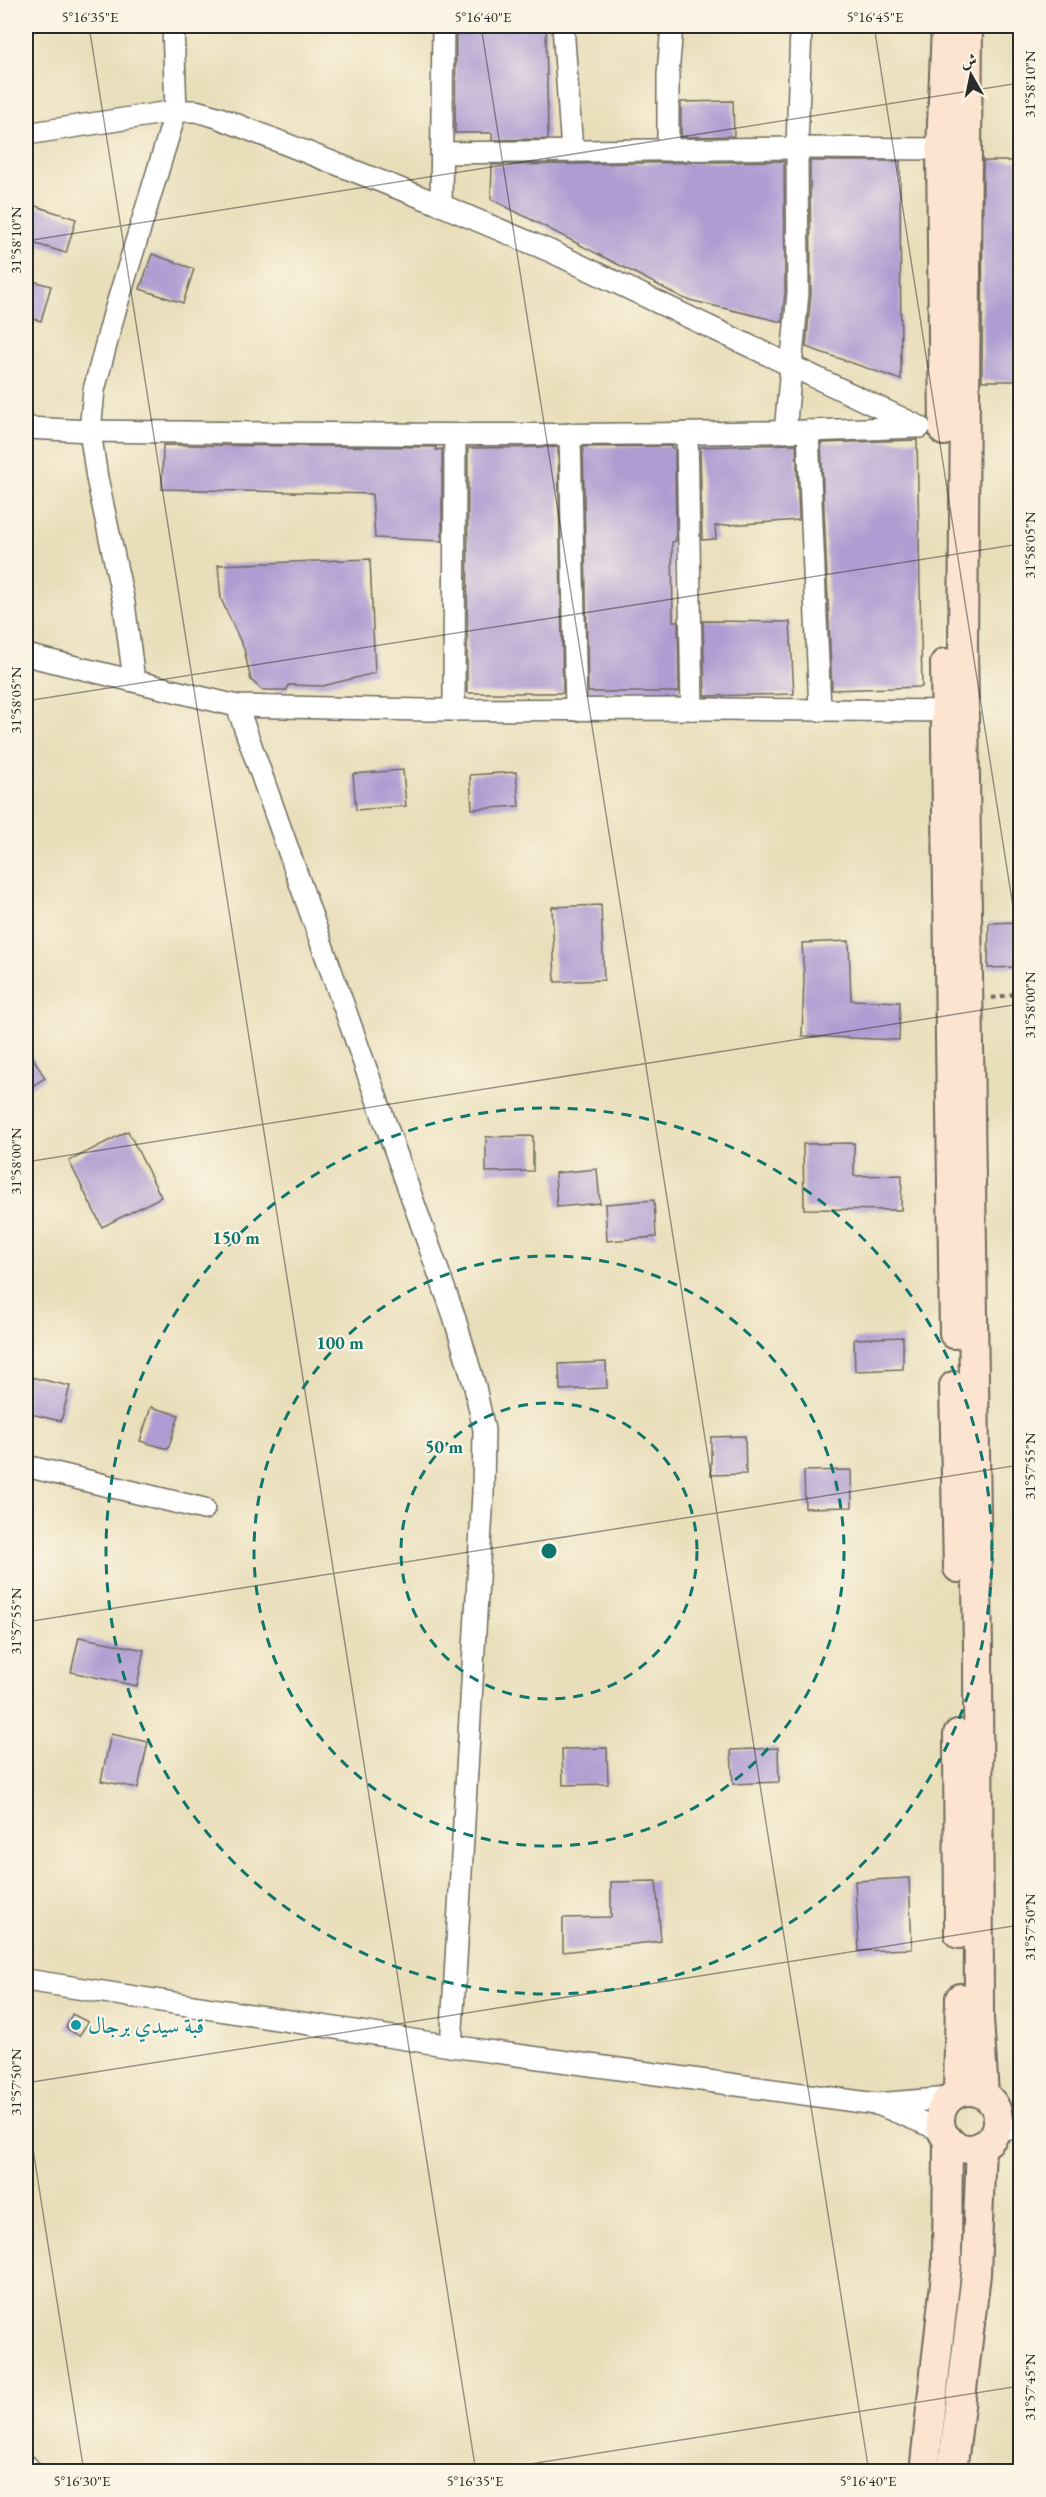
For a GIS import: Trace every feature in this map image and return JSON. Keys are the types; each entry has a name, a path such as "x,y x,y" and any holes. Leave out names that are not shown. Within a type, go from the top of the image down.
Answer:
{"main road":[{"path":"924,2472 947,2265 945,2135 940,2124 942,2110 964,2095 979,2019 978,1650 969,1002 942,430 941,149 946,26"},
{"path":"942,430 968,26"},
{"path":"955,711 959,1612 957,1803 964,2095"},
{"path":"952,2472 976,2274 999,2134 996,2108 964,2095"},
{"path":"945,2135 963,2148 999,2134"}],"street":[{"path":"134,680 124,603 96,478 90,431 94,390 114,314 176,111 173,26"},
{"path":"441,205 443,26"},
{"path":"563,26 572,151"},
{"path":"668,150 668,75 672,26"},
{"path":"785,432 798,293 796,148 801,26"},
{"path":"26,134 176,111 196,111 218,117 441,205 550,251 793,365 942,430"},
{"path":"441,153 796,148 941,149"},
{"path":"26,428 90,431 455,435 942,430"},
{"path":"808,431 820,710"},
{"path":"687,433 692,709"},
{"path":"570,434 576,710"},
{"path":"454,710 455,435"},
{"path":"26,655 237,706 454,710 955,711"},
{"path":"237,706 454,1316 475,1387 484,1430 483,1505 451,2046"},
{"path":"26,1466 204,1509"},
{"path":"26,1980 451,2046 876,2104 964,2095"},
{"path":"876,2104 945,2135"},
{"path":"26,2465 32,2472"}],"path":[{"path":"969,1002 1020,993"}],"building":[{"path":"456,26 546,26 548,139 492,140 492,133 455,133"},
{"path":"733,101 734,136 681,137 681,102"},
{"path":"784,161 785,292 782,322 685,299 491,199 492,165"},
{"path":"810,161 900,161 901,380 806,347 811,293"},
{"path":"983,161 1020,161 1020,381 982,381"},
{"path":"26,203 76,219 66,253 26,241"},
{"path":"152,254 194,269 183,303 140,289"},
{"path":"26,279 51,286 41,321 26,317"},
{"path":"917,440 922,687 832,690 821,443"},
{"path":"796,444 799,520 715,526 716,539 702,540 700,447"},
{"path":"163,445 436,447 436,450 442,449 442,541 375,538 372,494 162,489"},
{"path":"672,446 675,448 676,541 672,542 673,621 678,621 679,692 588,692 583,447"},
{"path":"558,447 563,693 467,693 468,448"},
{"path":"370,559 375,673 323,686 288,685 287,690 262,690 251,680 244,649 221,599 218,565"},
{"path":"703,621 790,622 794,694 705,696"},
{"path":"403,770 406,806 356,810 353,774"},
{"path":"516,772 519,806 472,809 470,775"},
{"path":"601,905 604,980 555,982 552,907"},
{"path":"1020,922 1020,967 988,968 989,923"},
{"path":"849,941 851,1000 900,1002 899,1040 802,1036 804,977 802,943"},
{"path":"26,1046 45,1078 26,1090"},
{"path":"128,1131 161,1197 102,1227 69,1161"},
{"path":"533,1136 533,1171 486,1172 486,1137"},
{"path":"854,1143 854,1176 902,1175 901,1210 804,1209 803,1144"},
{"path":"597,1169 600,1203 557,1207 555,1173"},
{"path":"654,1200 656,1237 607,1241 605,1204"},
{"path":"903,1337 903,1369 855,1371 854,1339"},
{"path":"606,1362 607,1388 560,1390 559,1364"},
{"path":"26,1376 70,1386 61,1421 26,1413"},
{"path":"151,1407 179,1415 168,1449 140,1441"},
{"path":"745,1436 746,1474 711,1475 711,1437"},
{"path":"851,1470 852,1507 805,1508 804,1471"},
{"path":"79,1637 144,1650 137,1686 71,1672"},
{"path":"111,1734 148,1742 138,1788 101,1781"},
{"path":"607,1748 608,1784 563,1785 562,1749"},
{"path":"778,1748 779,1782 733,1784 731,1750"},
{"path":"909,1878 912,1949 859,1951 855,1881"},
{"path":"656,1881 661,1941 563,1952 563,1918 611,1917 611,1882"},
{"name":"قبة سيدي برجال","path":"72,2014 88,2022 79,2036 66,2028"}],"place":[{"name":"قبة سيدي برجال","path":"76,2025"}]}
